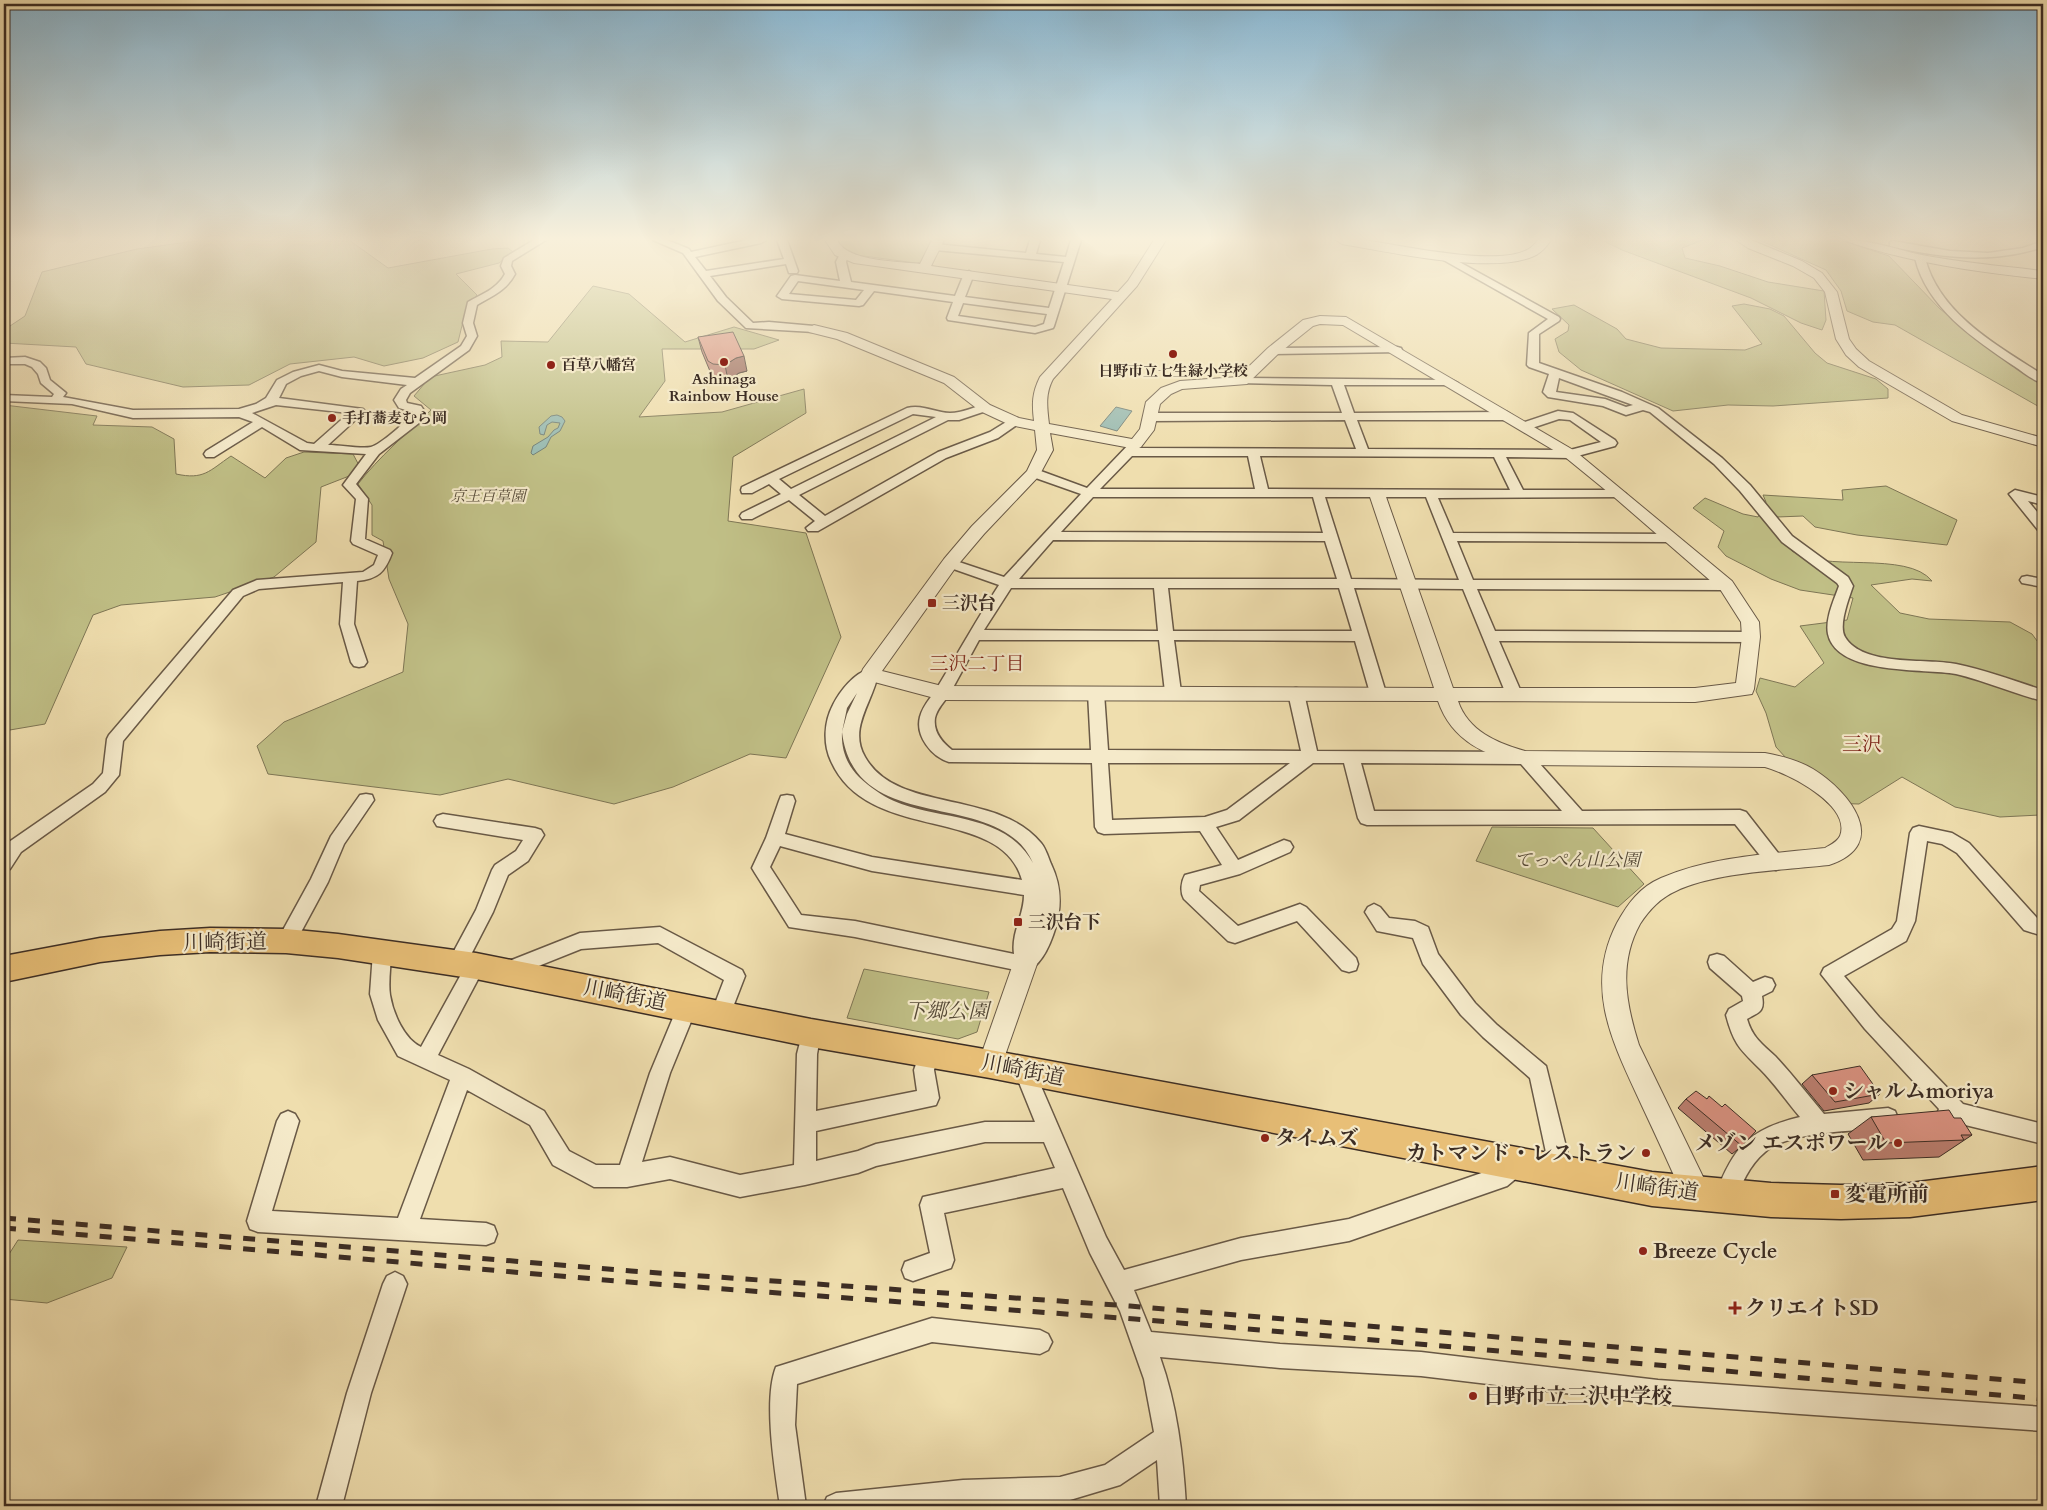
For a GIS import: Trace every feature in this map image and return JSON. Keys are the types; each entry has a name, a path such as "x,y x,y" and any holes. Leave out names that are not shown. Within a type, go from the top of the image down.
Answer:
{"main road":[{"name":"川崎街道","path":"4,969 100,950 160,943 210,940 286,941 382,952 466,965 811,1033 1024,1070 1652,1189 1771,1200 1841,1202 1910,1200 2043,1183"}],"street":[{"path":"4,864 15,847 99,788 111,775 115,739 238,593 257,585 366,576 380,567 385,553 358,541 362,499 349,485 375,451 415,420 419,412 417,408 404,406 400,400 405,390 465,348 472,336 468,323 471,310"},
{"path":"733,310 750,326 769,325 814,328 842,336 949,380 985,408 1015,422 1043,426 1133,448 1253,452 1570,454 1611,443 1573,417 1558,415 1526,426"},
{"path":"955,310 952,318 1035,330 1049,326 1054,312 1043,310"},
{"path":"1025,964 1022,940 1032,911 1034,889 1029,870 1018,853 1000,838 980,829 907,813 879,802 854,783 841,766 834,745 834,723 840,706 854,685 870,674 950,564 978,530 1034,473 1044,450 1039,401 1041,389 1047,377 1108,310"},
{"path":"1540,310 1555,319 1534,333 1533,364 1646,404 1718,461 1745,488 1787,539 1843,580 1846,586 1834,631 1837,640 1846,649 1872,661 1953,669 2043,696"},
{"path":"1835,310 1842,340 1852,354 1864,364 1957,418 2043,443"},
{"path":"1950,310 1993,347 2043,380"},
{"path":"870,674 942,692 1695,695 1735,692 1745,689 1751,637 1750,622 1726,584 1570,454 1526,426 1346,321 1333,319 1308,323 1273,351 1242,382"},
{"path":"1273,351 1398,350"},
{"path":"4,361 26,360 37,364 44,372 45,381 60,393 56,400"},
{"path":"270,403 278,393 281,382 297,374 318,368 342,374 378,379 419,382"},
{"path":"1554,372 1548,392 1552,395 1605,403 1626,411 1646,404"},
{"path":"1452,383 1201,382 1180,385 1166,391 1153,402 1147,430 1133,448 1088,493 1008,583 974,635 932,706 927,719 929,734 936,746 949,756 1730,758 1765,760 1786,765 1804,773 1828,791 1846,810 1853,834 1849,843 1841,850 1828,856 1709,872 1671,882 1652,893 1639,906 1616,949 1613,965 1615,1005 1627,1048 1711,1194 1732,1178 1758,1144 1778,1134 1819,1124 1957,1113 2043,1134"},
{"path":"1337,382 1363,453"},
{"path":"4,398 72,401 133,414 240,413 275,401 358,412 317,448"},
{"path":"748,516 946,417 959,416 985,408"},
{"path":"747,490 911,410 936,413 946,417"},
{"path":"240,413 262,422 304,446 375,451"},
{"path":"1150,417 1507,416"},
{"path":"210,454 262,422"},
{"path":"770,479 789,495 818,525 942,455 994,435 1015,422"},
{"path":"1253,452 1262,493"},
{"path":"1498,454 1520,494"},
{"path":"1034,473 1088,493 1620,494"},
{"path":"1318,494 1378,693"},
{"path":"1377,494 1450,707 1460,725 1477,740 1500,752 1525,758 1578,818"},
{"path":"1431,494 1514,694"},
{"path":"2043,501 2015,494 2043,528"},
{"path":"1050,536 1331,537"},
{"path":"1449,537 1671,538"},
{"path":"950,564 1008,583 1726,584"},
{"path":"350,578 348,624 358,662"},
{"path":"2027,580 2043,584"},
{"path":"1160,583 1172,692"},
{"path":"974,635 1361,636"},
{"path":"1490,636 1751,637"},
{"path":"870,674 869,687 856,709 850,724 851,743 858,762 869,776 888,789 913,798 991,817 1014,828 1034,847 1046,869 1052,891 1050,913 1040,943 1025,964 990,1064"},
{"path":"1096,693 1104,827 1156,827 1205,824 1233,815 1310,757"},
{"path":"1296,693 1310,757"},
{"path":"1351,758 1367,818 1740,817 1776,863"},
{"path":"286,941 319,882 337,842 366,800"},
{"path":"787,801 775,838 761,868 796,922 856,929 1025,964"},
{"path":"425,1059 466,965 501,870 522,856 535,835 443,821"},
{"path":"1205,824 1234,869"},
{"path":"1957,1113 1872,1023 1831,974 1899,935 1906,921 1919,833 1945,836 1958,842 1970,853 2032,924 2043,928"},
{"path":"775,838 872,864 1034,889"},
{"path":"1284,847 1265,858 1234,869 1192,880 1190,894 1235,935 1300,912 1348,964"},
{"path":"1374,912 1384,925 1415,929 1421,932 1430,958 1468,1009 1490,1031 1539,1073 1561,1171"},
{"path":"504,972 580,941 660,936 735,976 720,1014"},
{"path":"382,952 380,994 388,1020 404,1049 462,1076 537,1118 560,1158 594,1176 627,1176 670,1168 740,1186 804,1174 858,1162 876,1155 985,1132 1050,1132"},
{"path":"1717,962 1758,989 1754,1005 1736,1015 1740,1034 1819,1124"},
{"path":"627,1176 660,1073 687,1008"},
{"path":"804,1174 807,1054 811,1033"},
{"path":"806,1123 929,1098 924,1070 929,1053"},
{"path":"1024,1070 1098,1245 1130,1306 1156,1379 1168,1438 1173,1506"},
{"path":"405,1229 462,1076"},
{"path":"288,1121 258,1221 486,1234"},
{"path":"1118,1283 1241,1249 1349,1230 1499,1178 1517,1163"},
{"path":"913,1270 943,1260 931,1205 1069,1176"},
{"path":"329,1506 359,1393 395,1284"},
{"path":"793,1506 783,1425 785,1376 932,1330 1040,1342"},
{"path":"1142,1343 1280,1356 1421,1364 1658,1392 2043,1419"},
{"path":"836,1506 963,1493 1060,1490 1111,1476 1168,1438"}],"green space":[{"path":"27,310 466,310 458,342 423,358 384,366 354,357 290,364 249,385 183,387 86,364 76,347 4,343 4,330 25,316"},
{"name":"京王百草園","path":"573,310 648,310 685,342 734,327 779,340 754,349 662,349 665,381 639,417 722,412 804,389 806,413 733,457 728,521 806,533 841,637 786,758 750,754 673,787 614,804 508,779 440,795 268,774 257,746 284,722 403,672 408,624 389,579 383,541 372,535 372,505 358,484 384,455 431,410 414,396 430,377 485,365 502,357 501,341 548,342"},
{"path":"1554,310 1584,310 1617,329 1626,339 1661,348 1745,350 1762,344 1736,310 1773,310 1784,316 1815,353 1827,363 1876,379 1888,389 1888,398 1773,406 1728,405 1673,411 1581,370 1559,352 1555,339 1568,331 1569,325"},
{"path":"1776,310 1825,310 1826,320 1822,330 1801,323"},
{"path":"1942,310 2011,365 2043,384 2043,409 1895,325 1873,322 1847,311"},
{"path":"4,405 97,416 93,425 152,427 174,439 176,474 186,476 206,473 231,456 265,478 286,458 304,452 353,454 362,471 321,487 316,542 274,577 215,597 121,605 93,615 45,724 4,731 4,605 8,597 4,597"},
{"path":"1886,486 1957,520 1947,545 1857,535 1815,527 1803,516 1777,517 1770,525 1792,551 1806,557 1823,561 1904,566 1920,572 1932,581 1912,579 1871,585 1900,613 1929,619 2010,622 2032,634 2043,649 2043,814 2000,817 1955,807 1902,777 1859,804 1827,803 1776,747 1766,713 1756,691 1760,678 1795,687 1824,663 1800,626 1847,620 1853,598 1800,590 1771,579 1726,556 1718,547 1724,531 1693,508 1705,498 1743,514 1758,517 1766,502 1763,495 1843,500 1842,490"},
{"name":"てっぺん山公園","path":"1492,827 1593,828 1644,884 1618,907 1476,861"},
{"name":"下郷公園","path":"864,969 989,992 977,1032 958,1039 847,1018"},
{"path":"18,1240 127,1247 112,1278 47,1303 4,1299 4,1262"}],"water":[{"path":"1116,407 1132,411 1117,431 1100,426"},
{"path":"557,415 565,421 560,431 551,437 546,447 533,455 531,453 533,446 548,437 558,428 560,423 552,422 547,425 544,435 540,434 539,427 551,416"}],"building":[{"path":"733,332 744,356 736,358 725,365 713,364 708,361 698,337"},
{"path":"1860,1066 1880,1094 1835,1102 1812,1075"},
{"path":"1696,1091 1707,1099 1709,1096 1722,1107 1725,1104 1756,1131 1742,1146 1686,1099"},
{"path":"1949,1110 1954,1118 1961,1118 1972,1135 1961,1135 1964,1140 1886,1143 1871,1117"}],"railway":[{"path":"4,1218 631,1271 1130,1306 2043,1383"},
{"path":"4,1228 629,1282 1135,1319 2043,1399"}],"place":[{"name":"日野市立七生緑小学校","path":"1173,354"},
{"name":"Ashinaga Rainbow House","path":"724,362"},
{"name":"百草八幡宮","path":"551,365"},
{"name":"手打蕎麦むら岡","path":"332,418"},
{"name":"三沢台","path":"932,603"},
{"name":"三沢台下","path":"1018,922"},
{"name":"シャルムmoriya","path":"1833,1091"},
{"name":"タイムズ","path":"1265,1138"},
{"name":"メゾン エスポワール","path":"1898,1143"},
{"name":"カトマンド・レストラン","path":"1646,1153"},
{"name":"変電所前","path":"1835,1194"},
{"name":"Breeze Cycle","path":"1643,1251"},
{"name":"クリエイトSD","path":"1735,1308"},
{"name":"日野市立三沢中学校","path":"1473,1396"}],"district":[{"name":"三沢二丁目","path":"977,663"},
{"name":"三沢","path":"1862,744"}]}
